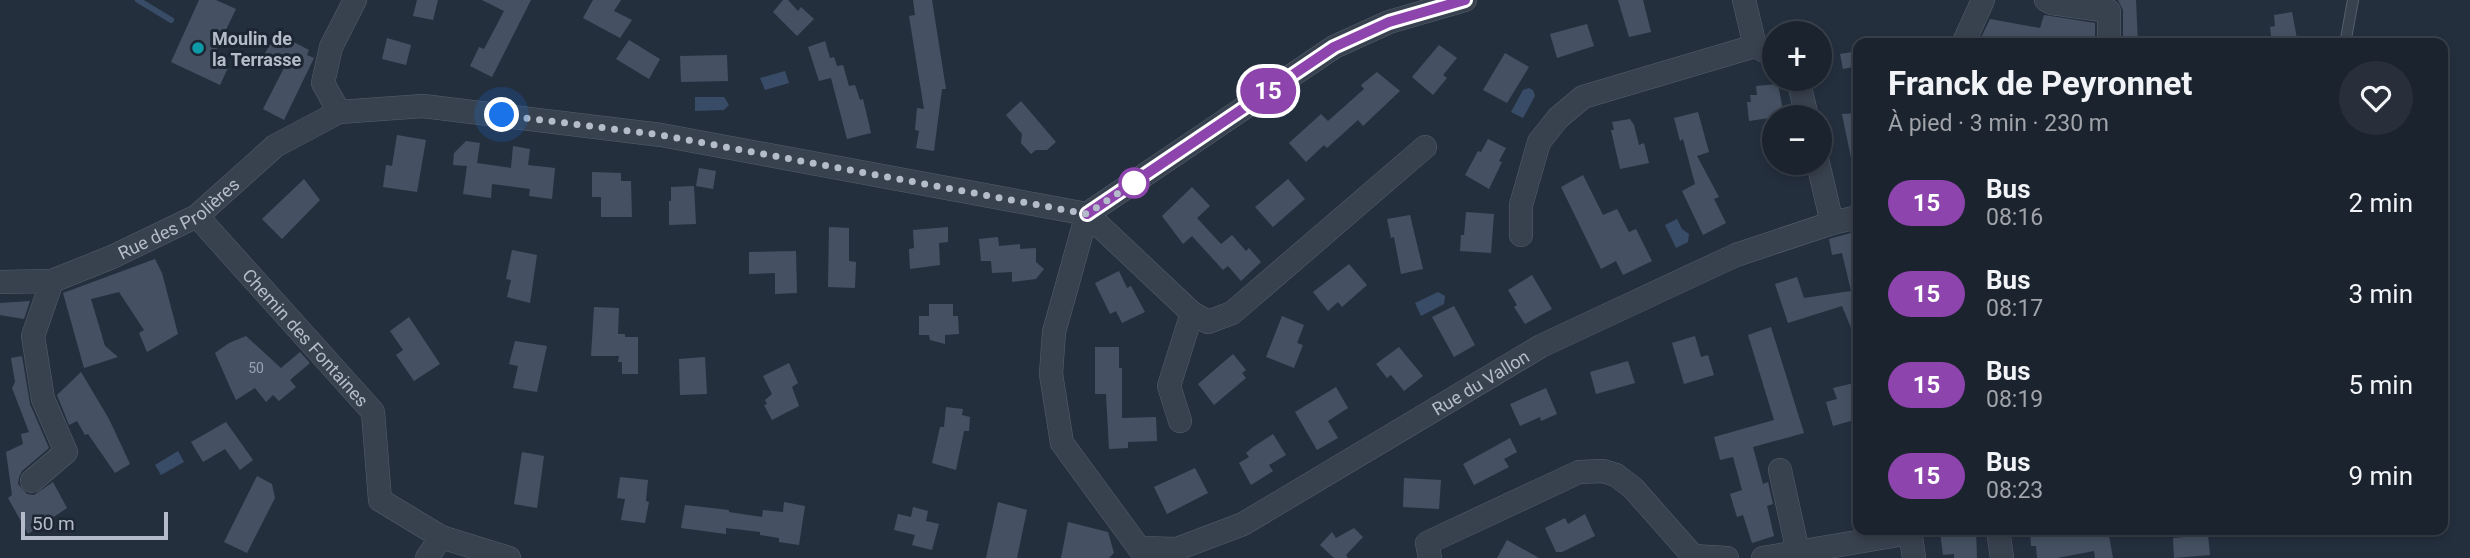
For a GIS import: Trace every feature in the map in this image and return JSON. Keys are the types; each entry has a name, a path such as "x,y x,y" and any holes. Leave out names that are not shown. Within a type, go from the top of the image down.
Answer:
{"street":[{"path":"355,0 331,47 323,83 339,112 423,106 661,135 1087,214 1192,313 1208,321 1232,313 1425,147"},
{"path":"1744,0 1762,44"},
{"path":"1966,38 1983,0"},
{"path":"2046,0 2109,10 2109,38"},
{"path":"1146,553 1062,443 1051,374 1054,332 1087,214 1334,47 1389,22 1457,1"},
{"path":"1521,235 1521,205 1539,142 1558,118 1583,97 1762,52"},
{"name":"Rue des Prolières","path":"0,282 52,281 112,257 197,216 275,146 339,112"},
{"path":"1821,175 1832,223"},
{"name":"Chemin des Fontaines","path":"197,216 373,412 380,500 441,537 509,558"},
{"name":"Rue du Vallon","path":"1146,553 1177,549 1243,524 1541,346 1736,255 1832,223 1853,219"},
{"path":"32,481 66,452 43,399 33,336 52,281"},
{"path":"1180,421 1169,386 1192,313"},
{"path":"1430,558 1427,543 1579,472 1589,470 1616,475 1633,488 1693,557 1727,558"},
{"path":"1780,470 1798,552"},
{"path":"1763,558 1893,535"},
{"path":"1910,535 1914,558"},
{"path":"1999,535 2002,558"},
{"path":"426,558 441,537"}],"lane":[{"path":"2347,38 2353,0"}],"water":[{"path":"785,71 789,83 765,90 760,78"},
{"path":"1529,88 1535,96 1523,118 1511,112 1523,90"},
{"path":"695,97 724,97 729,105 724,110 695,111"},
{"path":"1677,219 1682,229 1689,234 1688,242 1676,248 1665,225"},
{"path":"1438,292 1445,296 1444,304 1421,316 1415,303"},
{"path":"178,451 184,462 161,475 155,465"}],"building":[{"name":"Moulin de la Terrasse","path":"199,0 216,0 236,9 211,61 228,68 220,85 171,62"},
{"path":"417,0 438,0 433,20 413,16"},
{"path":"482,0 531,0 492,77 470,66 479,47 484,49 504,11"},
{"path":"593,0 621,0 614,11 632,20 620,38 583,18"},
{"path":"783,0 788,0 798,11 801,7 814,19 797,36 773,12"},
{"path":"913,0 932,0 946,89 942,89 934,151 916,148 919,131 915,130 917,108 924,109 909,16 915,15"},
{"path":"1618,0 1643,0 1651,32 1629,37"},
{"path":"2118,0 2136,0 2138,38 2123,38 2123,10"},
{"path":"2292,12 2297,38 2271,38 2270,27 2275,26 2274,15"},
{"path":"2044,15 2095,23 2095,38 1981,38 1990,19 2040,28"},
{"path":"1587,24 1594,46 1557,58 1550,34"},
{"path":"276,33 309,50 307,55 314,58 284,120 263,109 285,66 264,55"},
{"path":"387,38 411,45 406,65 382,59"},
{"path":"629,40 660,59 649,79 616,59"},
{"path":"825,41 830,58 834,57 837,66 843,65 849,86 855,85 860,100 863,99 871,133 847,139 831,78 819,81 808,47"},
{"path":"1439,45 1457,58 1443,75 1447,78 1433,95 1412,77"},
{"path":"1853,52 1853,67 1843,69 1840,54"},
{"path":"1505,53 1529,67 1507,103 1483,90"},
{"path":"727,55 728,81 681,82 680,56"},
{"path":"1377,72 1400,91 1363,126 1358,120 1327,148 1324,145 1306,162 1289,143 1321,114 1328,121 1364,89 1361,85"},
{"path":"1762,85 1762,91 1779,91 1782,105 1762,105 1762,119 1749,121 1747,102 1751,102 1750,95 1757,95 1756,86"},
{"path":"1021,101 1056,142 1047,150 1036,150 1031,154 1021,143 1022,134 1006,115"},
{"path":"1698,112 1709,152 1697,156 1719,197 1714,199 1726,223 1703,235 1682,191 1695,184 1683,139 1680,141 1674,118"},
{"path":"1853,113 1853,158 1851,158 1842,114"},
{"path":"1630,119 1639,145 1644,143 1649,163 1620,169 1611,130 1614,130 1612,122"},
{"path":"397,135 426,140 417,192 383,187 386,165 392,166"},
{"path":"1488,139 1506,148 1489,189 1465,175"},
{"path":"466,141 480,143 477,163 511,168 513,146 530,149 528,165 555,168 552,199 529,196 530,189 492,184 491,198 463,194 467,166 453,165 454,153"},
{"path":"699,168 716,171 713,189 696,186"},
{"path":"592,172 621,173 621,181 631,181 632,217 601,217 601,197 592,197"},
{"path":"1583,175 1603,215 1617,209 1629,232 1636,229 1652,261 1623,275 1616,261 1601,269 1561,187"},
{"path":"304,179 320,200 282,239 262,219"},
{"path":"1288,179 1305,199 1273,227 1255,207"},
{"path":"694,186 696,224 669,225 671,187"},
{"path":"1192,187 1210,206 1197,218 1221,244 1232,235 1246,251 1249,248 1261,262 1241,281 1228,266 1223,270 1192,236 1183,244 1162,216"},
{"path":"1466,212 1494,214 1491,253 1460,251"},
{"path":"1410,215 1423,269 1401,274 1394,237 1391,238 1387,219"},
{"path":"829,227 849,228 849,261 856,262 855,288 828,287"},
{"path":"948,227 948,242 939,243 940,265 910,269 909,249 914,248 913,230"},
{"path":"1853,232 1853,333 1842,306 1788,323 1775,284 1797,277 1804,298 1851,291 1842,253 1832,255 1829,239"},
{"path":"998,237 999,246 1020,244 1020,249 1036,248 1036,262 1044,269 1036,279 1012,282 1012,272 992,273 991,261 981,261 979,239"},
{"path":"512,250 537,255 530,303 507,297 511,280 506,279"},
{"path":"796,251 797,293 775,294 775,273 749,274 749,252"},
{"path":"155,259 162,273 178,334 147,352 139,333 144,330 119,292 91,299 105,346 118,357 84,368 63,293"},
{"path":"1349,264 1367,285 1342,307 1338,302 1328,311 1313,292"},
{"path":"1119,271 1127,288 1131,286 1145,312 1122,323 1116,311 1110,314 1095,283"},
{"path":"1532,275 1552,309 1525,324 1514,307 1517,305 1508,290"},
{"path":"30,301 24,319 0,315 0,303"},
{"path":"929,304 953,304 953,316 958,316 959,334 945,335 945,344 930,340 929,335 919,335 919,316 929,316"},
{"path":"1454,306 1475,345 1454,357 1432,317"},
{"path":"594,307 619,308 618,334 638,337 638,374 622,374 619,356 591,356"},
{"path":"1282,316 1304,325 1297,343 1303,345 1294,368 1266,357"},
{"path":"409,317 440,364 414,381 396,355 403,350 390,331"},
{"path":"1771,327 1804,433 1753,447 1763,484 1768,482 1773,504 1767,506 1774,536 1752,543 1743,515 1737,517 1730,494 1742,490 1733,457 1720,460 1714,437 1774,420 1748,335"},
{"path":"246,336 281,368 300,352 310,363 290,380 296,387 279,401 273,395 266,402 255,388 236,400 215,353"},
{"path":"1695,336 1701,357 1708,355 1714,375 1684,384 1672,343"},
{"path":"515,341 547,346 537,392 513,388 518,366 509,364"},
{"path":"1095,347 1119,347 1119,368 1122,368 1122,418 1156,417 1157,441 1128,442 1128,448 1109,449 1106,394 1095,394"},
{"path":"1399,347 1423,376 1404,391 1391,375 1387,378 1376,364"},
{"path":"1233,354 1246,370 1242,373 1246,378 1214,405 1198,384"},
{"path":"22,356 30,404 49,448 22,471 18,484 27,494 34,495 53,482 67,508 28,534 8,498 12,495 6,452 23,444 21,434 29,432 12,388 15,382 11,358"},
{"path":"705,357 707,394 680,395 679,359"},
{"path":"1628,361 1635,383 1596,394 1590,372"},
{"path":"789,363 798,383 792,387 799,406 772,420 764,405 767,404 765,400 772,394 763,376"},
{"path":"81,372 109,419 130,464 115,473 77,421 69,425 57,395"},
{"path":"1853,383 1853,420 1833,426 1826,402 1837,399 1833,388"},
{"path":"1336,387 1348,408 1328,421 1338,438 1317,450 1295,412"},
{"path":"1546,388 1557,414 1541,421 1540,417 1520,426 1510,404"},
{"path":"946,407 963,409 962,415 970,417 969,431 964,431 956,470 932,463 940,427 944,427"},
{"path":"226,422 253,460 240,470 225,449 203,462 191,442"},
{"path":"1273,434 1286,455 1269,465 1273,471 1251,485 1239,463 1249,457 1246,453 1253,447"},
{"path":"1510,438 1517,452 1504,459 1509,467 1474,485 1463,464"},
{"path":"522,452 544,456 537,508 514,504"},
{"path":"1195,468 1208,493 1167,514 1154,487"},
{"path":"257,476 272,484 275,498 247,553 224,542"},
{"path":"620,477 648,480 646,501 649,502 645,523 621,520 625,499 617,498"},
{"path":"1404,478 1441,480 1439,509 1403,507"},
{"path":"784,502 805,506 799,545 779,542 779,538 760,535 760,532 726,528 726,534 681,528 685,505 762,517 763,510 783,512"},
{"path":"998,502 1027,510 1017,558 986,558"},
{"path":"913,507 928,511 926,521 939,524 932,550 912,545 915,535 894,530 898,514 911,517"},
{"path":"1585,514 1595,536 1562,552 1556,552 1545,528 1565,518 1568,524"},
{"path":"1068,522 1108,532 1114,553 1109,558 1061,558"},
{"path":"1354,528 1363,537 1346,555 1348,558 1334,558 1320,545 1332,532 1336,538"},
{"path":"1940,535 1976,535 1977,558 1943,555"},
{"path":"2030,535 2109,535 2113,558 2095,558 2094,551 2057,558 2037,558 2036,546 2031,546"},
{"path":"2208,535 2210,555 2174,558 2173,538"},
{"path":"1507,540 1539,558 1497,558"}],"waterway":[{"path":"138,0 171,20"}],"bus line":[{"name":"15","path":"1087,214 1334,47 1389,22 1465,0"}],"place":[{"name":"Moulin de la Terrasse","path":"198,48"}],"route":[{"path":"502,115 661,135 1087,214 1144,176 1134,183"}]}
